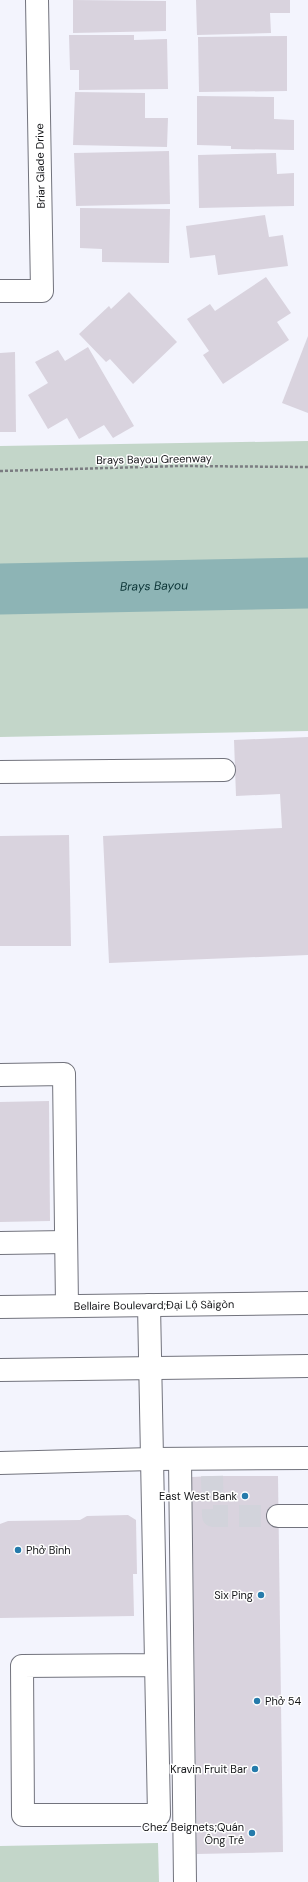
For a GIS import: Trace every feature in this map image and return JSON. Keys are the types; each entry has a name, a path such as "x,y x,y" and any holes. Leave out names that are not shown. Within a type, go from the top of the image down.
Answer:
{"main road":[{"name":"Briar Glade Drive","path":"0,291 42,291 37,0"},
{"path":"0,772 224,770"},
{"path":"0,1075 64,1074 67,1306"},
{"path":"0,1243 66,1242"},
{"name":"Bellaire Boulevard;Đại Lộ Sàigòn","path":"0,1307 308,1303"},
{"path":"149,1305 159,1815 23,1815 22,1666 155,1665"},
{"path":"0,1370 308,1366"},
{"path":"0,1463 180,1459 212,1468 308,1458"},
{"path":"180,1459 185,1882"},
{"path":"278,1516 308,1516"}],"path":[{"name":"Brays Bayou Greenway","path":"0,471 179,466 308,467"}],"green space":[{"path":"308,441 308,731 0,737 0,446"},
{"path":"158,1843 159,1882 0,1882 0,1846"}],"building":[{"path":"73,0 166,1 166,31 73,33"},
{"path":"196,0 290,0 290,13 270,13 271,33 197,35"},
{"path":"69,35 134,35 134,40 167,39 168,89 79,90 79,70 70,70"},
{"path":"287,36 287,91 199,92 198,37"},
{"path":"75,92 145,93 145,118 168,118 167,147 73,145"},
{"path":"197,96 274,97 274,119 294,120 294,150 231,149 231,146 197,145"},
{"path":"169,151 170,204 76,206 74,153"},
{"path":"276,153 277,174 294,173 294,206 199,208 198,155"},
{"path":"80,208 170,209 169,263 102,262 102,249 80,248"},
{"path":"265,215 269,237 283,235 288,266 218,275 215,255 190,258 186,226"},
{"path":"266,277 291,313 277,322 289,340 223,384 203,355 209,351 187,319 210,304 215,311"},
{"path":"129,292 177,342 133,384 110,359 106,362 79,334 109,306 111,309"},
{"path":"308,336 308,413 282,403"},
{"path":"88,347 134,426 113,438 104,425 79,439 67,418 48,429 28,395 48,383 35,362 58,350 65,361"},
{"path":"15,352 16,432 0,432 0,353"},
{"path":"308,737 308,955 109,963 103,836 282,828 280,794 236,796 234,740"},
{"path":"69,835 71,946 0,946 0,836"},
{"path":"49,1101 50,1221 0,1222 0,1102"},
{"path":"278,1476 283,1852 197,1854 192,1477"},
{"path":"128,1515 136,1520 137,1574 133,1574 134,1616 0,1618 0,1524 8,1521 80,1520 87,1516"}],"waterway":[{"name":"Brays Bayou","path":"0,589 308,583"}],"tunnel":[{"path":"212,1476 213,1516 278,1516"}],"place":[{"name":"East West Bank","path":"245,1496"},
{"name":"Phở Bình","path":"18,1550"},
{"name":"Six Ping","path":"261,1595"},
{"name":"Phở 54","path":"257,1701"},
{"name":"Kravin Fruit Bar","path":"255,1769"},
{"name":"Chez Beignets;Quán Ông Trẻ","path":"252,1833"}]}
